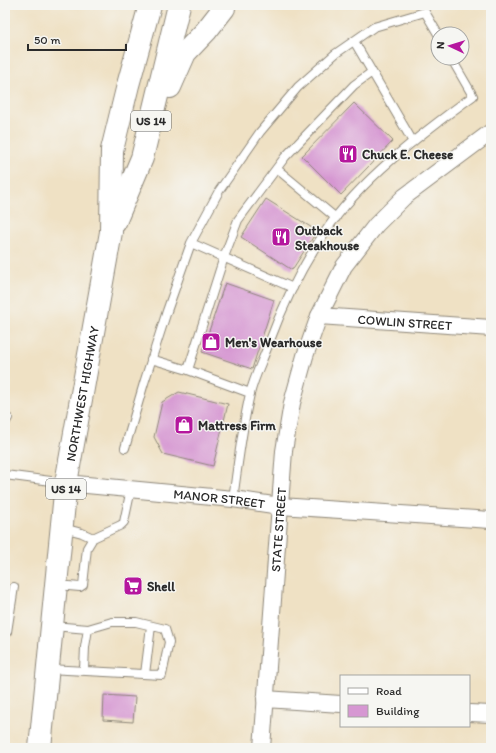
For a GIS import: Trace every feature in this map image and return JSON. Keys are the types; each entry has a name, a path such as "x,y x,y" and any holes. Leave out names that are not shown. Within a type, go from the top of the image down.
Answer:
{"main road":[{"name":"NORTHWEST HIGHWAY","path":"40,748 66,483 111,232 112,150 150,5"},
{"name":"NORTHWEST HIGHWAY","path":"111,232 142,158 179,5"},
{"path":"142,158 185,53 210,26 223,6"}],"street":[{"name":"STATE STREET","path":"262,748 284,451 292,403 305,356 319,316 344,266 376,225 404,197 491,132"},
{"name":"COWLIN STREET","path":"319,316 491,328"},
{"name":"MANOR STREET","path":"66,483 233,499 280,506 491,520"},
{"path":"265,699 340,704"},
{"path":"470,713 491,714"}],"lane":[{"path":"125,448 151,359 191,242 219,191 260,132 298,87 336,54 374,27 425,12 433,26"},
{"path":"354,41 413,142"},
{"path":"233,499 250,393 278,318 293,288 325,232 354,196 384,166 473,96 456,66"},
{"path":"188,370 224,257 238,220 285,157 354,85 372,72"},
{"path":"277,168 336,218"},
{"path":"191,242 293,288"},
{"path":"151,359 188,370 250,393"},
{"path":"5,476 66,483"},
{"path":"56,585 80,587 83,585 87,548 93,538 124,522 131,489"},
{"path":"62,528 82,532 93,538"},
{"path":"5,633 7,632 14,587"},
{"path":"48,669 162,675 169,642 165,629 136,622 112,622 88,628 52,626"},
{"path":"145,674 151,626"},
{"path":"84,670 88,628"}],"building":[{"path":"354,103 393,141 341,195 302,156"},
{"path":"266,199 317,231 292,270 241,237"},
{"path":"225,283 274,300 252,369 202,352"},
{"path":"179,392 228,404 213,466 163,454 154,437 162,402"},
{"path":"104,695 135,697 133,722 103,720"}],"place":[{"name":"Chuck E. Cheese","path":"348,154"},
{"name":"Outback Steakhouse","path":"281,237"},
{"name":"Men's Wearhouse","path":"211,342"},
{"name":"Mattress Firm","path":"184,425"},
{"name":"Shell","path":"133,586"}]}
